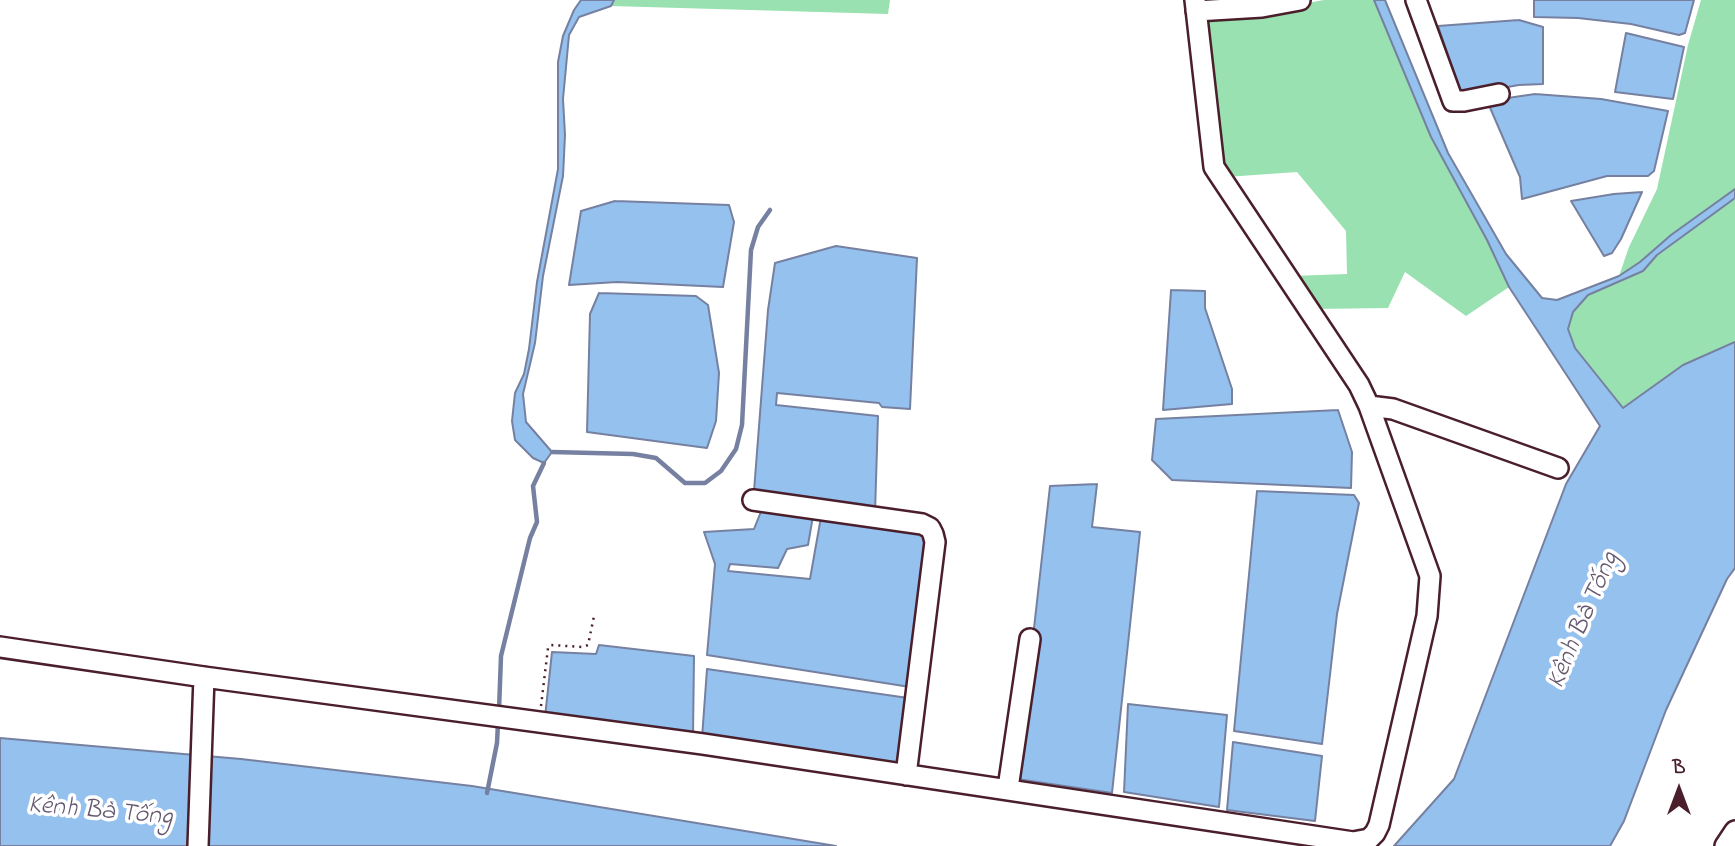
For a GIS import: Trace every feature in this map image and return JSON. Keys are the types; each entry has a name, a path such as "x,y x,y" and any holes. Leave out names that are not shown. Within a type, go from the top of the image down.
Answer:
{"street":[{"path":"0,647 703,744 1353,842 1369,839 1375,833 1424,629 1430,589 1426,560 1359,385 1214,167 1196,5 1262,7 1300,0"},
{"path":"1416,0 1454,101 1499,94"},
{"path":"1368,406 1393,410 1559,468"},
{"path":"753,500 922,524 930,528 934,542 906,775"},
{"path":"1008,788 1030,639"},
{"path":"198,846 204,677"},
{"path":"1725,846 1735,831"}],"path":[{"path":"530,721 548,648 551,645 587,645 594,616"}],"green space":[{"path":"614,0 890,0 888,14 611,6"},
{"path":"1324,0 1374,0 1431,137 1487,240 1509,287 1466,316 1405,272 1388,308 1314,309 1291,276 1347,274 1346,231 1297,172 1226,177 1220,165 1202,15 1264,11"},
{"path":"1701,0 1735,0 1735,189 1619,276 1629,247 1657,189 1688,45"},
{"path":"1735,198 1735,342 1683,365 1623,409 1575,348 1568,329 1573,312 1588,295 1643,271 1657,256"}],"water":[{"path":"581,0 614,0 611,6 579,17 569,35 563,99 563,176 543,276 535,343 523,394 526,422 552,452 544,463 533,458 515,440 512,421 515,393 524,374 529,349 537,282 558,169 558,62 563,36"},
{"name":"Kênh Bà Tống","path":"1374,0 1385,0 1448,153 1506,254 1542,298 1557,300 1619,276 1735,189 1735,198 1657,255 1643,271 1588,295 1573,312 1568,329 1575,348 1623,408 1683,365 1735,342 1735,568 1727,579 1666,710 1624,821 1610,846 1394,846 1454,779 1566,484 1600,426 1509,287 1487,240 1431,137"},
{"path":"1534,0 1694,0 1685,33 1679,35 1631,24 1578,18 1534,17"},
{"path":"1519,20 1543,27 1543,84 1519,85 1462,95 1438,26"},
{"path":"1626,33 1684,47 1673,99 1615,92"},
{"path":"1535,94 1601,99 1668,111 1654,171 1648,176 1607,176 1522,199 1520,177 1488,103"},
{"path":"1642,192 1621,239 1612,253 1604,256 1571,201"},
{"path":"615,201 729,205 734,222 723,287 617,282 569,285 581,211"},
{"path":"836,246 917,258 910,409 882,407 879,403 777,393 776,405 878,416 875,513 754,491 768,310 775,263"},
{"path":"1171,290 1205,291 1205,308 1232,389 1232,404 1163,410"},
{"path":"599,293 696,296 708,305 719,373 716,421 707,448 587,432 590,314"},
{"path":"1338,410 1352,452 1351,488 1172,480 1152,460 1156,419"},
{"path":"1097,484 1092,527 1140,532 1112,793 1017,779 1050,486"},
{"path":"1257,491 1354,495 1359,503 1337,614 1322,744 1234,731"},
{"path":"762,509 813,516 808,545 787,549 778,568 730,564 728,571 810,579 821,517 923,532 930,543 910,687 707,655 715,564 704,532 754,529"},
{"path":"599,645 694,656 693,736 545,717 552,652 596,654"},
{"path":"707,669 908,698 899,769 702,738"},
{"path":"1128,704 1227,715 1219,807 1124,792"},
{"name":"Kênh Bà Tống","path":"0,738 241,759 472,786 836,846 0,846"},
{"path":"1233,742 1322,756 1315,821 1227,810"}],"waterway":[{"path":"552,452 633,454 656,458 685,483 705,483 721,471 736,449 742,425 751,250 758,227 770,210"},
{"path":"499,710 501,656 530,538 537,522 533,486 544,463"},
{"path":"487,793 497,743 498,723"}]}
